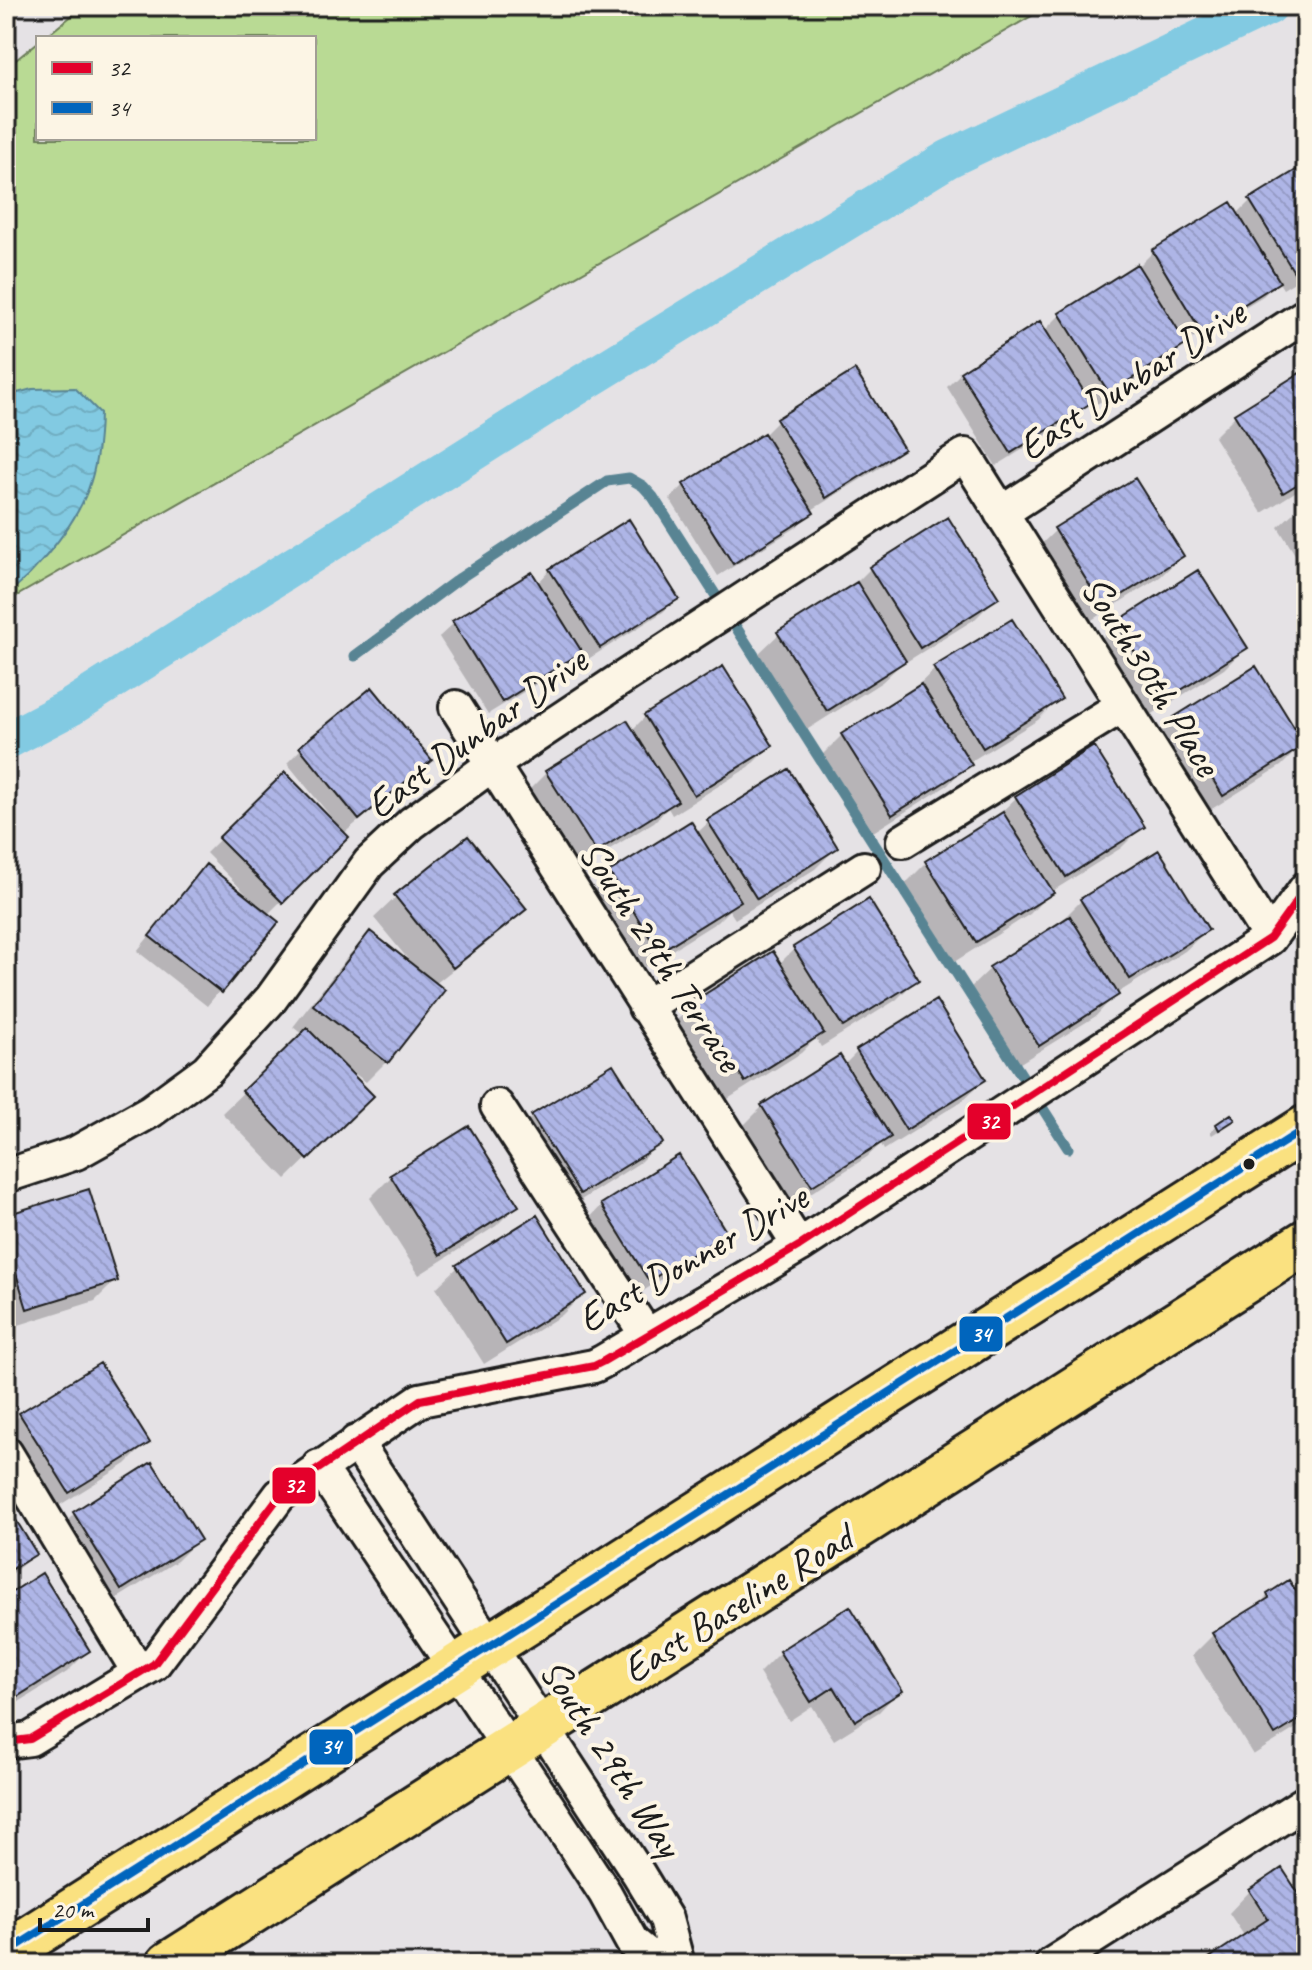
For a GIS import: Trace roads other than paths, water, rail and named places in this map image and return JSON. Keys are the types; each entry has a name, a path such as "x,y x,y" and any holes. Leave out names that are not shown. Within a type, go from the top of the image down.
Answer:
{"main road":[{"path":"6,1953 1306,1128"},
{"name":"East Baseline Road","path":"169,1964 1306,1242"}],"street":[{"name":"East Dunbar Drive","path":"1001,513 1306,315"},
{"name":"East Dunbar Drive","path":"6,1176 76,1153 151,1111 207,1070 271,999 369,863 412,823 492,765 965,455"},
{"name":"South30th Place","path":"965,455 1270,938"},
{"path":"903,841 1122,706"},
{"name":"South 29th Terrace","path":"456,707 799,1246"},
{"path":"645,1007 864,868"},
{"name":"East Donner Drive","path":"6,1742 30,1739 154,1664 280,1495 319,1466 420,1400 594,1366 647,1336 799,1246 1270,938 1306,888"},
{"path":"497,1106 647,1336"},
{"name":"South 29th Way","path":"356,1442 411,1524 472,1657"},
{"path":"6,1453 139,1673"},
{"path":"319,1466 373,1549 472,1657 526,1737"},
{"path":"373,1549 411,1524"},
{"name":"South 29th Way","path":"526,1737 638,1873 666,1919 678,1964"},
{"name":"South 29th Way","path":"526,1737 632,1942 659,1964"},
{"path":"1052,1964 1306,1802"},
{"path":"605,1893 638,1873"}],"water":[{"path":"75,388 100,413 97,455 88,489 61,538 28,576 6,594 6,396 32,389"}],"waterway":[{"path":"6,741 71,707 576,387 948,159 1269,6"},
{"path":"355,656 460,578 607,481 629,478 643,486 653,497 1068,1148"}]}
